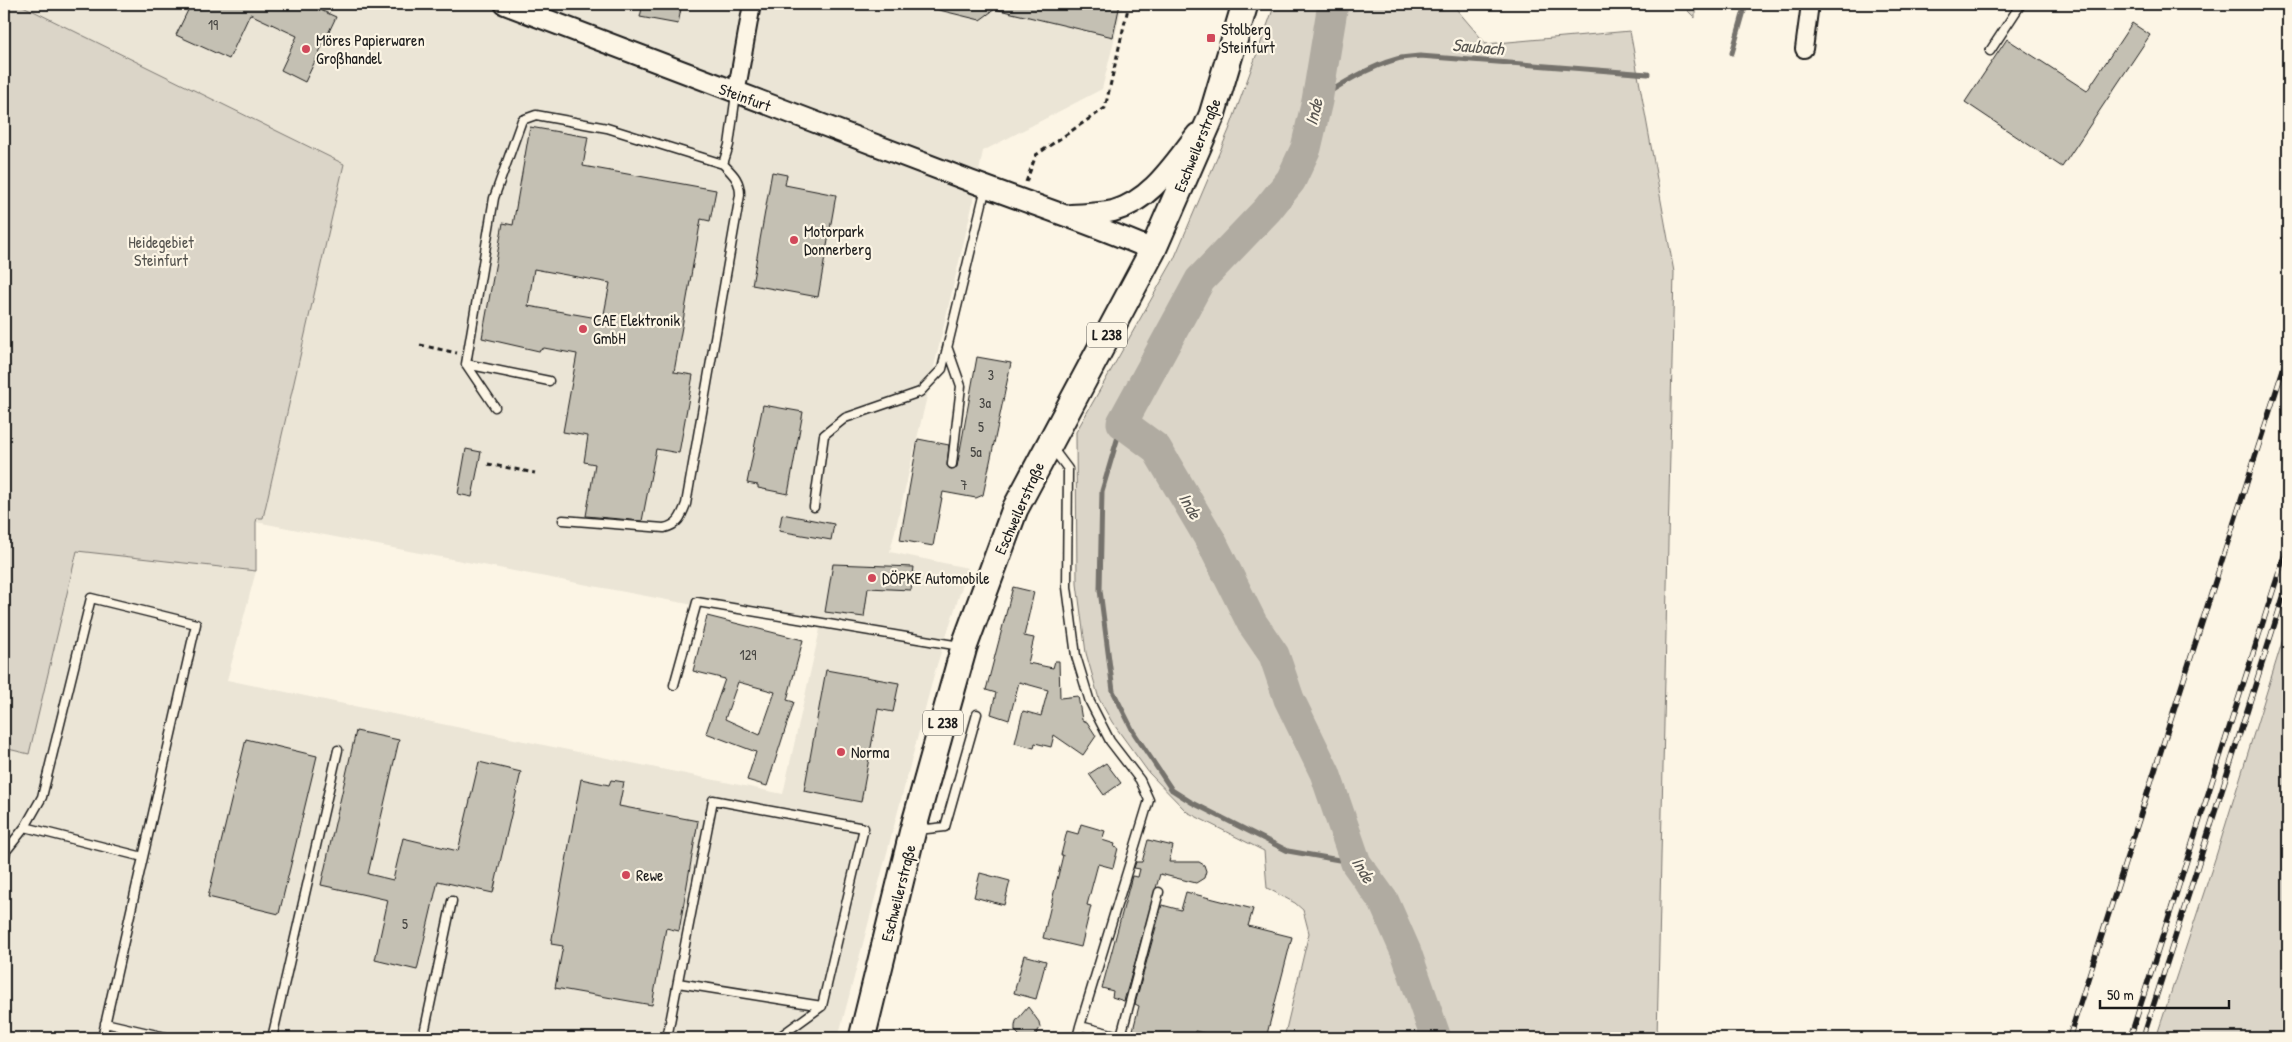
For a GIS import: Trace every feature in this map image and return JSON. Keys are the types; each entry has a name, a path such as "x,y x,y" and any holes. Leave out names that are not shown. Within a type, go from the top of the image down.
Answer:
{"main road":[{"name":"Eschweilerstraße","path":"862,1038 913,830 964,647 1015,509 1153,250 1212,114 1246,4"}],"street":[{"name":"Steinfurt","path":"505,4 736,94 986,187 1068,215 1153,250"},
{"path":"736,94 752,4"},
{"path":"1804,49 1810,4"},
{"path":"1068,215 1113,211 1135,202 1148,192 1173,165 1212,114"}],"lane":[{"path":"1990,51 2021,4"},
{"path":"723,164 729,145 736,94"},
{"path":"495,407 467,359 494,198 522,120 536,115 607,128 723,164 737,178 740,186 740,195 686,504 681,518 673,526 664,528 563,520"},
{"path":"814,507 824,435 845,418 920,392 942,369 986,187"},
{"path":"948,349 961,386 952,464"},
{"path":"467,359 549,381"},
{"path":"1048,444 1068,469 1067,587 1076,656 1090,702 1110,741 1140,780 1149,800 1077,1038"},
{"path":"4,858 6,851 25,827 42,797 91,598 196,624 102,1038"},
{"path":"674,685 697,602 964,647"},
{"path":"913,830 945,827 977,714"},
{"path":"272,1038 338,750"},
{"path":"667,1038 713,800 864,828 822,1006 778,1038"},
{"path":"25,827 143,856"},
{"path":"1080,1026 1125,1037 1159,892"},
{"path":"423,1038 452,901"},
{"path":"678,983 822,1006"},
{"path":"105,1023 170,1038"}],"path":[{"path":"1020,199 1036,155 1105,108 1129,4"},
{"path":"420,345 467,359"},
{"path":"488,464 535,472"}],"shaded area":[{"path":"6,4 1123,4 1102,89 983,151 972,207 890,552 968,568 935,671 838,1038 4,1038 4,748 29,753 77,550 256,571 227,680 783,794 820,629 256,522 340,175"}],"green space":[{"name":"Heidegebiet Steinfurt","path":"4,4 19,4 344,164 263,518 257,518 256,522 256,571 77,551 29,754 4,748"},
{"path":"1275,4 1452,4 1486,44 1630,31 1674,272 1657,1038 1284,1038 1309,933 1303,910 1295,903 1267,888 1264,851 1187,812 1149,773 1112,722 1099,699 1086,653 1077,584 1076,432 1174,259 1229,130"},
{"path":"1681,4 1695,4 1695,18"},
{"path":"2288,623 2288,1038 2156,1038 2216,856"}],"building":[{"path":"191,4 307,4 336,17 305,82 281,70 297,36 250,14 229,59 176,35"},
{"path":"643,4 682,4 678,24 640,17"},
{"path":"936,4 1120,4 1113,37 995,9 980,20 935,9"},
{"path":"2132,23 2150,35 2062,167 1965,102 2007,39 2087,91"},
{"name":"CAE Elektronik GmbH","path":"530,127 588,137 583,166 716,190 710,221 701,219 674,372 693,375 679,453 656,449 642,521 586,516 595,464 584,462 588,436 563,432 577,354 544,348 539,351 482,338 503,223 513,225","holes":["534,269 610,283 603,319 528,306"]},
{"name":"Motorpark Donnerberg","path":"772,172 787,175 785,185 836,195 818,297 752,285"},
{"path":"977,357 1011,363 983,495 976,498 943,492 933,546 900,540 918,439 949,445 947,466 951,469 957,467"},
{"path":"763,405 803,412 788,494 758,488 758,485 747,483"},
{"path":"466,449 481,452 472,497 458,494"},
{"path":"782,514 834,524 831,540 779,531"},
{"name":"DÖPKE Automobile","path":"833,564 914,567 911,590 868,588 864,617 825,612"},
{"path":"1013,587 1034,592 1024,636 1034,638 1028,663 1053,668 1055,661 1059,661 1060,698 1078,696 1082,720 1087,722 1096,736 1083,755 1054,735 1051,747 1035,743 1034,748 1015,743 1023,711 1041,716 1048,690 1019,682 1009,720 991,714 996,693 986,690"},
{"path":"707,616 803,640 787,700 794,702 767,786 747,780 756,752 706,733 725,679 693,671","holes":["738,682 775,692 760,735 725,719"]},
{"name":"Norma","path":"826,670 899,683 893,712 878,709 861,802 804,791"},
{"path":"356,731 399,740 368,874 393,880 403,838 458,851 479,762 521,772 493,893 438,881 417,970 375,960 388,900 321,885"},
{"path":"246,739 317,756 279,914 208,897"},
{"path":"1106,763 1121,783 1104,795 1089,774"},
{"name":"Rewe","path":"581,779 609,785 611,780 624,782 619,806 698,821 679,931 666,928 652,1005 555,988 563,946 551,944"},
{"path":"1081,824 1105,831 1102,840 1115,844 1114,847 1118,848 1113,868 1098,864 1087,905 1091,906 1081,947 1043,938 1067,831 1078,834"},
{"path":"1148,840 1173,846 1169,862 1199,862 1204,865 1206,871 1204,878 1196,883 1160,874 1124,1001 1112,997 1113,991 1102,988 1132,876 1138,877 1140,869 1134,868 1136,862 1142,862"},
{"path":"980,873 1010,881 1004,905 974,897"},
{"path":"1186,892 1253,909 1248,926 1292,937 1266,1038 1223,1038 1195,1031 1193,1038 1155,1038 1155,1036 1133,1030 1139,1006 1135,1004 1162,905 1181,910"},
{"path":"1024,955 1046,961 1036,999 1014,993"},
{"path":"1028,1007 1039,1022 1040,1028 1034,1037 1022,1038 1015,1031 1015,1026 1016,1021"}],"waterway":[{"name":"Inde","path":"1333,4 1317,101 1306,148 1291,180 1267,210 1200,280 1122,423 1156,448 1211,541 1252,623 1274,655 1289,699 1325,773 1356,863 1384,902 1406,952 1436,1038"},
{"name":"Saubach","path":"1732,53 1746,4"},
{"name":"Saubach","path":"1317,101 1376,66 1400,58 1420,56 1648,74"},
{"path":"1122,423 1102,491 1100,590 1113,691 1134,733 1172,790 1191,802 1288,851 1356,863"}],"railway":[{"path":"2069,1038 2288,354"},
{"path":"2130,1038 2288,544"},
{"path":"2143,1038 2288,582"}],"place":[{"name":"Stolberg Steinfurt","path":"1211,38"},
{"name":"Möres Papierwaren Großhandel","path":"306,49"},
{"name":"Motorpark Donnerberg","path":"794,240"},
{"name":"CAE Elektronik GmbH","path":"583,329"},
{"name":"DÖPKE Automobile","path":"872,578"},
{"name":"Norma","path":"841,752"},
{"name":"Rewe","path":"626,875"}]}
